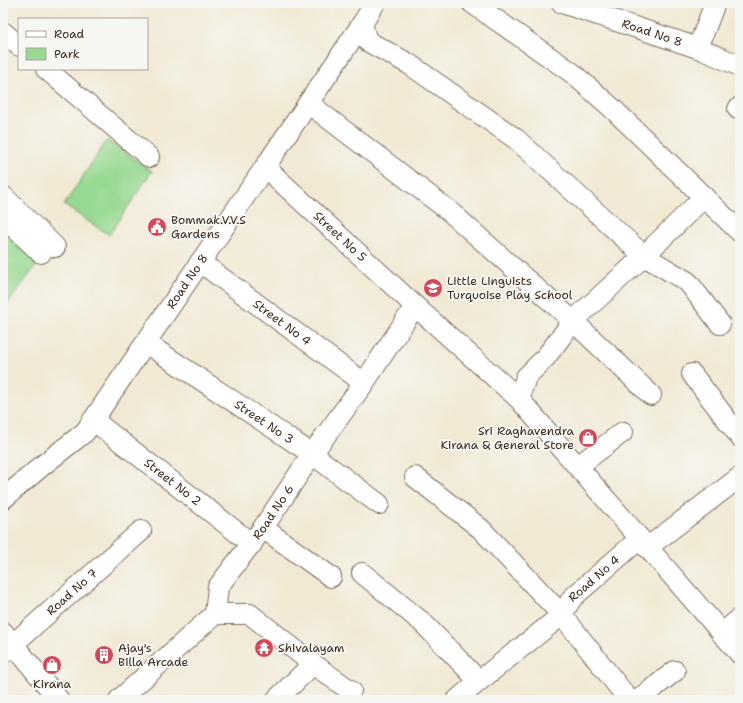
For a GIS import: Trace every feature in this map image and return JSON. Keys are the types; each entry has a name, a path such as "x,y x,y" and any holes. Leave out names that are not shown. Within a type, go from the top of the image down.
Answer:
{"street":[{"name":"Road No 8","path":"3,499 85,432 200,262 266,168 375,3"},
{"path":"472,3 571,72 612,108 740,232"},
{"name":"Road No 8","path":"562,3 698,48 740,66"},
{"path":"698,48 715,3"},
{"path":"362,24 367,41 409,64 516,139 644,256 688,282 720,324"},
{"path":"3,32 18,45"},
{"path":"47,70 149,157"},
{"path":"308,103 448,210 573,322 651,395"},
{"name":"Street No 5","path":"266,168 415,306 519,399 740,654"},
{"path":"3,196 48,250 3,216"},
{"path":"519,399 526,377 545,358 573,322 644,256 704,197"},
{"name":"Street No 4","path":"200,262 364,383"},
{"name":"Road No 6","path":"215,614 218,587 257,536 312,454 364,383 415,306"},
{"name":"Street No 3","path":"146,342 312,454 379,504"},
{"path":"692,374 740,437"},
{"name":"Street No 2","path":"93,420 257,536"},
{"path":"578,466 624,432"},
{"path":"415,477 481,529 562,615 629,700"},
{"path":"648,547 740,477"},
{"name":"Road No 7","path":"6,643 141,531"},
{"path":"257,536 331,577"},
{"name":"Road No 4","path":"457,700 479,680 562,615 572,598 636,542 648,547"},
{"path":"362,573 423,623 479,680"},
{"path":"119,700 215,614 250,614 313,664 351,691"},
{"path":"722,634 740,618"},
{"path":"6,643 60,700"},
{"path":"276,700 313,664"},
{"path":"638,700 675,671"}],"green space":[{"path":"107,140 152,171 109,235 64,205"},
{"path":"3,219 41,259 3,310"}],"place":[{"name":"Bommak.V.V.S Gardens","path":"157,227"},
{"name":"Little Linguists Turquoise Play School","path":"433,288"},
{"name":"Sri Raghavendra Kirana & General Store","path":"588,438"},
{"name":"Shivalayam","path":"264,648"},
{"name":"Ajay's Billa Arcade","path":"104,655"},
{"name":"Kirana","path":"52,665"}]}
